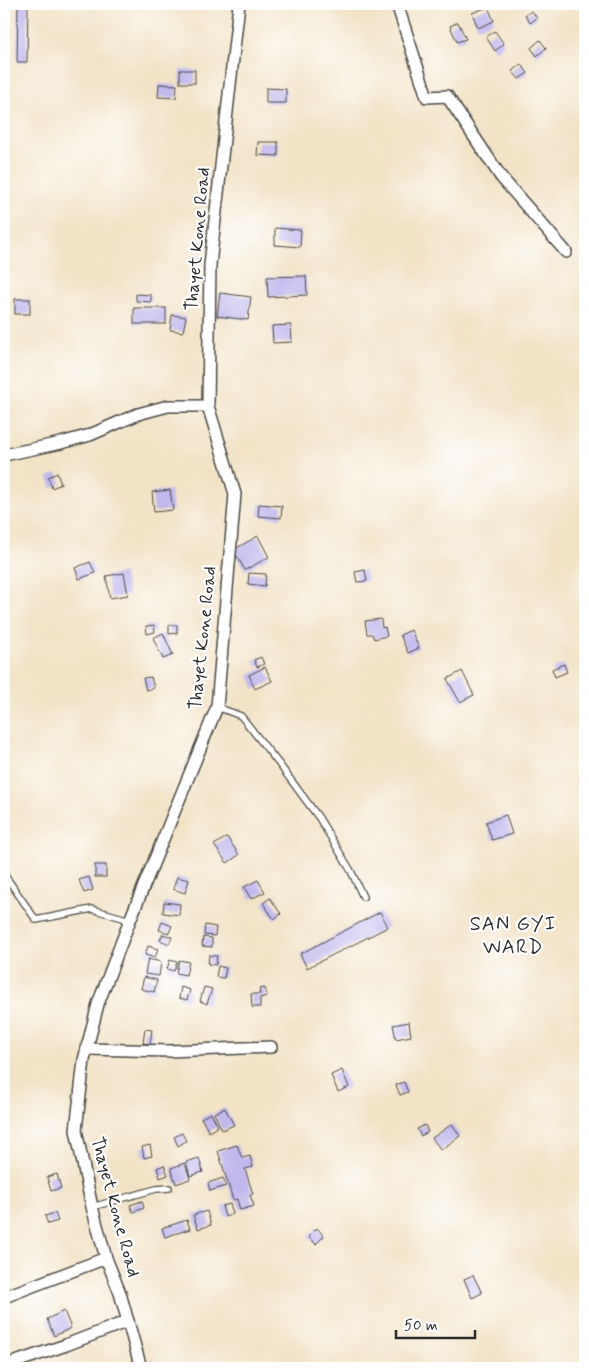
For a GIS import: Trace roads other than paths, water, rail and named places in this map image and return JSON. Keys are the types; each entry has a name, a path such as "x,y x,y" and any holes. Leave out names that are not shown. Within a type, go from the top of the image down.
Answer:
{"street":[{"name":"Thayet Kone Road","path":"141,1368 120,1293 106,1258 92,1207 76,1130 84,1060 98,1004 130,920 218,707 235,494 208,406 210,265 239,4"},
{"path":"397,4 427,96 447,96 501,177 566,252"},
{"path":"4,455 90,435 138,414 168,406 208,406"},
{"path":"87,1049 170,1051 271,1047"},
{"path":"4,1297 106,1258"},
{"path":"4,1366 128,1321"}],"lane":[{"path":"218,707 241,716 263,744 319,818 351,871 363,897"},
{"path":"4,874 36,920 92,909 130,920"},
{"path":"92,1207 169,1188"}],"district":[{"name":"SAN GYI WARD","path":"513,936"}]}
